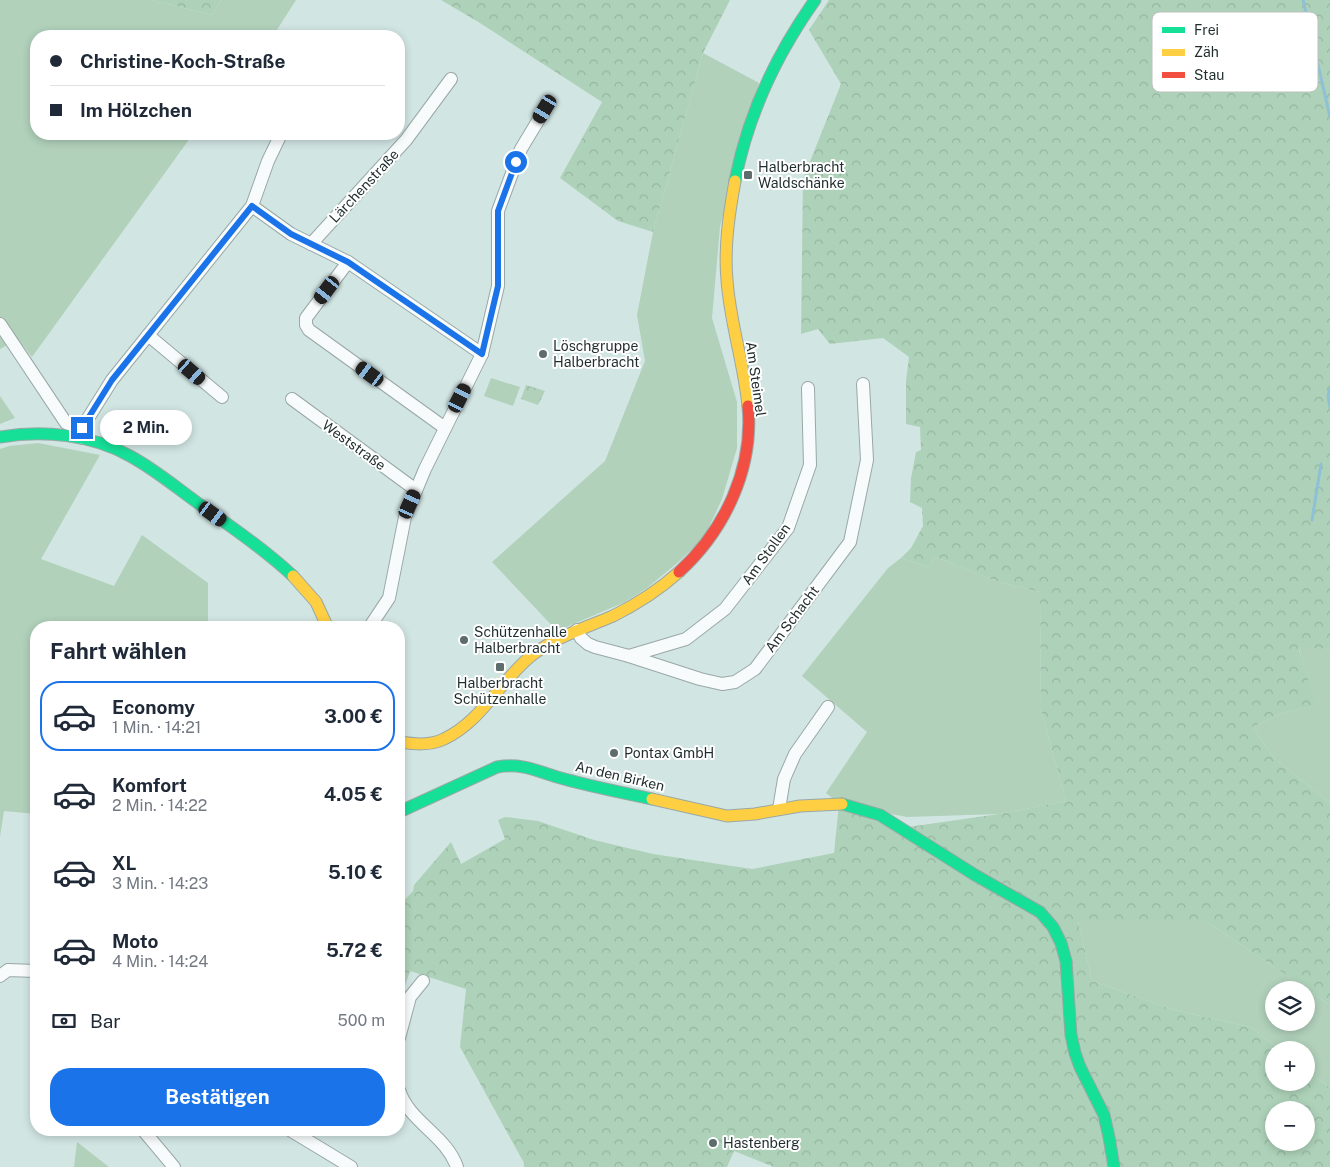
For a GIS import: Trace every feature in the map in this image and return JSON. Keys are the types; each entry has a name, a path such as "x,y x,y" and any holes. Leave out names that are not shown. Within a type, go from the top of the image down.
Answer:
{"main road":[{"name":"Am Steimel","path":"405,743 420,745 435,743 460,731 472,721 516,670 531,656 577,630 628,608 661,587 680,572 718,527 735,491 745,455 748,429 745,387 729,303 726,261 728,229 737,168 770,74 793,30 815,0"},
{"path":"0,437 49,433 83,433 138,460 263,551 306,590 316,603 325,621"},
{"name":"An den Birken","path":"405,809 496,767 512,764 532,768 557,777 727,816 756,814 800,806 845,804 880,815 975,875 1040,912 1049,920 1060,940 1063,951 1070,996 1072,1036 1075,1052 1080,1067 1102,1110 1107,1125 1114,1167"}],"street":[{"name":"Lärchenstraße","path":"310,244 406,140 451,79"},
{"path":"374,621 389,598 405,517 445,428 482,354 498,286 498,211 521,149 545,109"},
{"path":"0,324 66,423 83,433 112,380 252,206 268,161 278,140"},
{"path":"252,206 291,234 348,262 482,354"},
{"path":"348,262 306,318 306,325 309,330 445,428"},
{"path":"148,334 222,397"},
{"name":"Am Schacht","path":"577,630 581,638 588,644 700,679 722,684 735,682 755,669 850,542 867,460 863,384"},
{"name":"Am Stollen","path":"629,656 686,639 725,609 788,528 810,465 808,388"},
{"name":"Weststraße","path":"292,399 416,490"},
{"path":"778,809 784,779 795,754 828,707"},
{"path":"3,969 30,971"},
{"path":"405,1016 410,997 422,981"},
{"path":"405,1103 448,1148 457,1167"},
{"path":"148,1136 174,1167"},
{"path":"306,1136 351,1167"}],"green space":[{"path":"0,0 151,0 212,15 221,0 296,0 277,30 30,30 30,140 189,140 32,357 18,339 0,349"},
{"path":"151,0 221,0 212,15"},
{"path":"441,0 730,0 703,53 653,232 618,221 560,178 602,102"},
{"path":"829,0 1330,0 1330,649 1298,647 1316,705 1282,713 1252,727 1275,759 1330,803 1330,1005 1315,995 1315,981 1295,981 1206,921 1078,921 1092,981 1174,1010 1250,1027 1268,1041 1265,1041 1265,1091 1315,1091 1315,1077 1330,1088 1330,1167 774,1167 734,1151 727,1167 524,1167 524,1163 460,1047 466,989 410,971 405,985 405,900 413,891 414,885 451,842 461,864 505,839 498,820 505,817 538,821 594,840 653,854 752,869 834,853 839,804 908,827 999,814 1066,801 1041,709 1040,592 999,582 936,557 928,567 901,558 911,548 923,526 922,508 910,502 911,478 916,452 921,450 920,427 906,424 906,381 909,357 883,338 830,344 818,329 801,334 803,179 841,84 809,30"},
{"path":"703,53 759,83 720,227 712,318 737,402 737,448 722,499 704,538 647,588 625,602 557,631 492,562 605,461 645,361 637,315 653,232"},
{"path":"491,378 520,387 513,406 484,396"},
{"path":"526,385 545,391 538,405 521,399"},
{"path":"0,396 15,418 0,424"},
{"path":"38,443 100,455 41,559 114,586 142,535 208,583 208,621 30,621 30,813 4,811 0,837 0,449 9,446"},
{"path":"936,557 999,582 1040,592 1041,709 1066,801 999,814 907,817 839,804 826,793 867,732 802,676 888,568 901,558 928,567"},
{"path":"1298,646 1330,649 1330,803 1275,759 1252,727 1282,713 1315,705"},
{"path":"1078,921 1206,921 1295,981 1265,981 1265,1031 1315,1031 1315,995 1330,1005 1330,1088 1315,1077 1315,1041 1268,1041 1250,1027 1174,1010 1092,981"},
{"path":"77,1142 109,1167 74,1167"}],"waterway":[{"path":"1303,0 1306,12"},
{"path":"1318,65 1330,117"},
{"path":"1330,388 1328,396 1330,407"},
{"path":"1312,520 1321,464"}],"traffic: fast":[{"path":"735,181 748,132 765,86 788,42 815,0"},
{"path":"0,437 50,434 83,438 130,456 158,473 249,540 293,576"},
{"path":"405,809 497,767 506,766 528,768 580,783 652,799"},
{"path":"842,804 880,815 975,875 1040,912 1053,927 1061,943 1066,961 1071,1035 1075,1053 1104,1115 1114,1167"}],"traffic: slow":[{"path":"735,181 728,230 726,268 731,312 748,406"},
{"path":"405,743 433,743 457,732 480,712 520,666 540,649 560,638 631,607 656,591 679,572"},
{"path":"293,576 316,602 325,621"},
{"path":"652,799 727,816 755,814 800,806 842,804"}],"traffic: jam":[{"path":"679,572 710,537 723,517 733,496 741,475 746,452 749,429 748,406"}],"place":[{"name":"Halberbracht Waldschänke","path":"748,175"},
{"name":"Löschgruppe Halberbracht","path":"543,354"},
{"name":"Schützenhalle Halberbracht","path":"464,640"},
{"name":"Halberbracht Schützenhalle","path":"500,667"},
{"name":"Pontax GmbH","path":"614,753"},
{"name":"Hastenberg","path":"713,1143"}],"route":[{"path":"82,428 112,380 252,206 291,234 348,262 482,354 498,286 498,211 516,162"}]}
